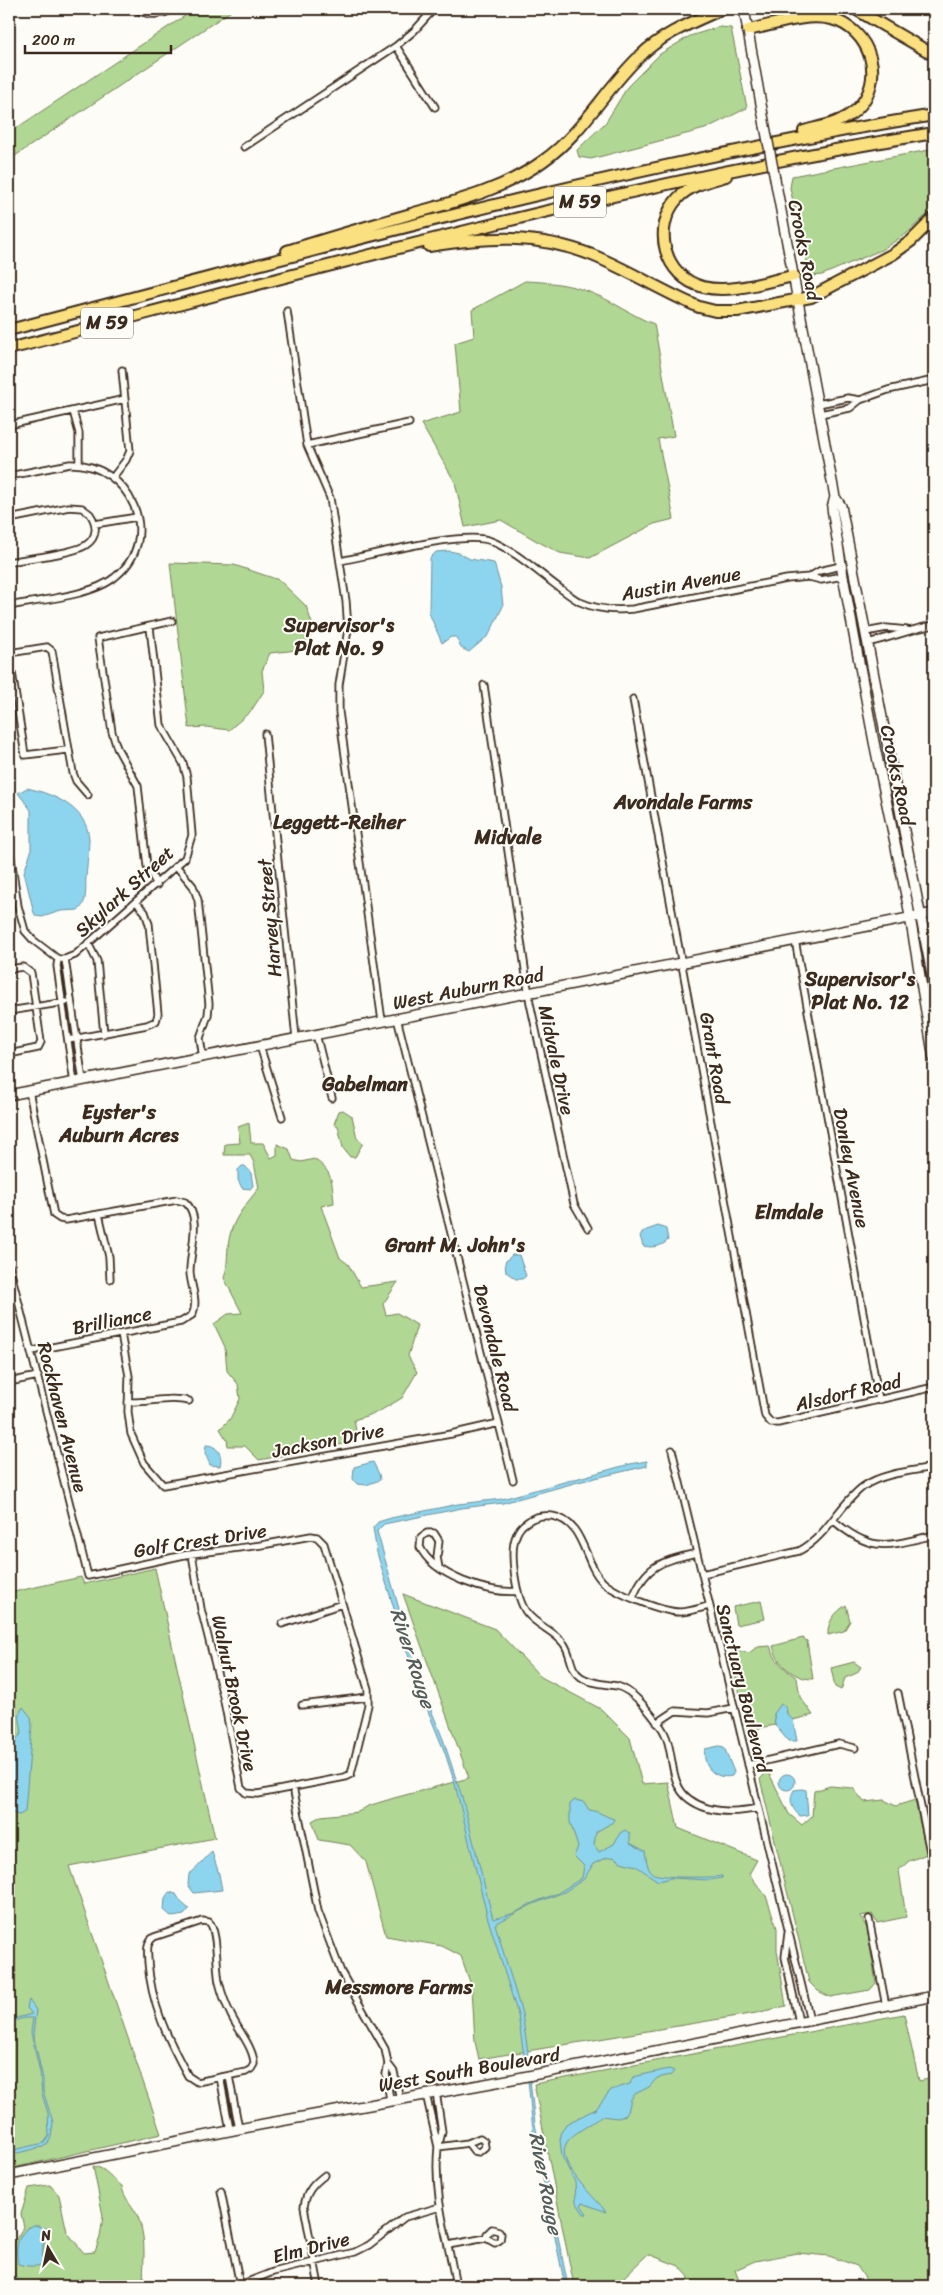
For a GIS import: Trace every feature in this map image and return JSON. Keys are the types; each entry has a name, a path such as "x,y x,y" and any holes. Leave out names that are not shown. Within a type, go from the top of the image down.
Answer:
{"highway":[{"path":"186,284 327,238 479,195 514,180 544,160 568,140 635,61 649,48 675,30 722,9"},
{"path":"855,9 934,54"},
{"path":"748,30 810,18 838,22 850,28 864,42 870,53 873,74 871,86 864,101 856,111 845,118 748,147"},
{"name":"M 59","path":"9,330 503,202 748,147 934,115"},
{"name":"M 59","path":"9,349 581,202 785,159 934,133"},
{"path":"785,159 701,184 688,190 678,198 668,214 663,240 666,253 677,270 686,279 704,287 732,288 794,276"},
{"path":"376,254 479,238 527,239 560,245 592,255 691,304 708,310 737,311 810,297 884,260 911,241 934,218"}],"main road":[{"name":"Crooks Road","path":"744,9 835,497 841,506 918,892 934,985"},
{"name":"Crooks Road","path":"835,497 832,508 841,566 932,1032 934,1059"},
{"path":"841,566 848,566 854,576"},
{"path":"854,634 860,642 867,643"},
{"path":"862,679 871,678 876,684"},
{"path":"883,786 892,785 897,792"},
{"path":"905,889 911,893 918,892"},
{"name":"West Auburn Road","path":"9,1095 934,913"},
{"path":"914,940 922,940 927,945"},
{"name":"West South Boulevard","path":"9,2175 235,2129 934,1996"}],"street":[{"path":"135,9 154,15 173,9"},
{"path":"244,146 396,46 414,31 434,9"},
{"path":"396,46 435,107"},
{"path":"287,311 307,445 328,490 340,561 348,629 339,685 338,712 382,1021"},
{"path":"113,477 126,460 130,451 122,370"},
{"path":"820,414 850,408 860,400 888,390 934,380"},
{"path":"818,404 848,398 860,400"},
{"path":"9,425 124,399"},
{"path":"74,411 78,433 79,464"},
{"path":"307,445 409,423"},
{"path":"9,476 79,464 97,469 113,477 131,500 139,530 134,551 121,572 110,581 82,592 9,606"},
{"path":"9,519 77,507 90,514 96,524 94,536 85,546 9,562"},
{"path":"96,524 137,517"},
{"name":"Austin Avenue","path":"340,561 459,538 481,538 500,545 580,602 592,607 609,610 633,609 809,576 841,566"},
{"name":"Austin Avenue","path":"809,576 821,580 843,576"},
{"path":"157,885 147,866 138,786 117,748 112,732 98,638 172,621"},
{"path":"865,632 887,628 907,630 934,625"},
{"name":"Skylark Street","path":"62,959 75,955 177,867 187,856 192,840 187,782 183,763 161,725 150,627"},
{"path":"867,643 897,636 907,630"},
{"path":"67,750 25,755 9,653 47,647 52,651 67,750 74,778 88,795"},
{"name":"Midvale Drive","path":"484,685 528,993 574,1204 588,1228"},
{"name":"Grant Road","path":"633,699 765,1416 769,1421"},
{"name":"Harvey Street","path":"265,734 296,1038"},
{"path":"9,844 10,863 19,913 25,931 33,940 62,959 76,1039 78,1082"},
{"path":"177,867 193,886 198,900 209,1004 208,1015 200,1038 203,1058"},
{"path":"68,1040 147,1026 153,1024 158,1017 149,924 145,912 136,902"},
{"name":"Donley Avenue","path":"795,940 880,1400"},
{"path":"88,943 97,961 104,1034"},
{"path":"62,959 62,1002 68,1040 78,1082"},
{"path":"9,969 23,967 30,970 33,977 41,1046 9,1054"},
{"path":"9,1011 70,1001"},
{"name":"Devondale Road","path":"397,1018 513,1480"},
{"path":"316,1034 332,1098"},
{"path":"260,1046 282,1117"},
{"path":"29,1091 52,1209 57,1217 66,1220 99,1214 110,1261 110,1279"},
{"name":"Brilliance","path":"32,1351 181,1322 190,1317 194,1312 195,1303 190,1271 194,1232 190,1208 187,1204 177,1200 99,1214"},
{"name":"Rockhaven Avenue","path":"9,1265 88,1576"},
{"path":"121,1334 129,1376 128,1402 148,1402 170,1398 189,1401"},
{"path":"9,1382 38,1376"},
{"name":"Alsdorf Road","path":"769,1421 778,1423 934,1387"},
{"name":"Jackson Drive","path":"128,1402 130,1428 136,1449 150,1472 164,1486 443,1435 498,1423"},
{"name":"Sanctuary Boulevard","path":"672,1450 810,2020"},
{"path":"702,1574 799,1551 812,1543 860,1490 869,1483 934,1466"},
{"path":"709,1606 687,1611 673,1611 615,1590 603,1582 574,1530 561,1518 539,1516 529,1520 516,1535 513,1547 518,1590 523,1606 530,1616 566,1646 573,1669 580,1676 626,1690 657,1723 666,1739 677,1783 688,1798 697,1804 727,1812 758,1808"},
{"path":"833,1520 856,1538 873,1544 888,1545 934,1535"},
{"path":"439,1568 438,1538 434,1534 427,1533 421,1537 420,1547 429,1560 439,1568 448,1574 495,1591 518,1590"},
{"name":"Golf Crest Drive","path":"88,1576 192,1554 251,1547 311,1536 324,1544 342,1604"},
{"path":"633,1597 643,1577 653,1567 666,1561 697,1553"},
{"name":"Walnut Brook Drive","path":"192,1554 202,1615 222,1696 241,1788 246,1793 254,1794 292,1787"},
{"path":"282,1624 342,1604 368,1684 368,1697 353,1770 350,1774 292,1787 312,1885 324,1929 346,1983 382,2042 388,2064 394,2072 396,2081 395,2099"},
{"path":"898,1693 934,1872"},
{"path":"302,1705 368,1697"},
{"path":"657,1723 675,1711 708,1713 734,1708"},
{"path":"748,1765 839,1744 855,1748"},
{"path":"927,1836 934,1835"},
{"path":"869,1919 886,2006"},
{"path":"202,1921 209,1922 214,1930 216,1965 221,1990 227,2007 254,2059 254,2066 249,2071 229,2076 197,2082 188,2076 160,2018 150,1975 148,1947 152,1938 202,1921"},
{"name":"Sanctuary Boulevard","path":"788,1933 785,1957 800,2022"},
{"path":"388,2064 387,2083 395,2099"},
{"path":"229,2076 235,2129"},
{"path":"220,2077 235,2129"},
{"path":"387,2083 396,2081"},
{"path":"436,2092 442,2132 438,2147 435,2178 456,2285 442,2286"},
{"path":"426,2094 438,2147"},
{"path":"438,2147 468,2143"},
{"path":"319,2286 304,2207 306,2197 311,2188 325,2175"},
{"path":"220,2190 238,2286"},
{"name":"Elm Drive","path":"238,2286 272,2272 360,2250 402,2219 417,2212 440,2207"},
{"path":"448,2245 486,2238"}],"green space":[{"path":"195,9 234,9 9,160 9,133"},
{"path":"719,27 731,28 747,108 705,129 591,159 579,157 577,150 606,122 628,86 660,54 690,36"},
{"path":"934,149 934,208 906,234 881,250 822,275 813,276 809,273 790,188 792,176"},
{"path":"525,281 560,284 586,291 602,297 654,324 674,436 658,439 674,519 654,524 590,558 560,553 501,520 465,527 455,482 421,424 461,412 455,343 474,337 472,310"},
{"path":"170,563 234,565 279,580 306,606 315,632 298,650 270,653 262,671 264,691 251,711 229,730 206,727 189,728"},
{"path":"343,1110 352,1116 357,1138 363,1143 355,1157 350,1157 343,1148 338,1126 334,1124 339,1111"},
{"path":"249,1123 251,1143 263,1143 271,1158 277,1155 277,1144 289,1149 293,1160 301,1162 314,1159 325,1168 332,1183 334,1203 321,1206 340,1258 348,1264 361,1287 398,1282 383,1304 386,1315 397,1313 417,1325 408,1356 417,1372 402,1398 378,1412 354,1420 357,1436 349,1443 259,1460 245,1446 228,1446 227,1440 220,1429 230,1419 240,1399 238,1384 227,1371 225,1347 214,1324 228,1314 242,1313 224,1278 229,1241 232,1228 238,1216 259,1188 254,1163 250,1155 224,1155 225,1144 240,1143 238,1127"},
{"path":"155,1568 215,1838 69,1866 161,2134 9,2169 9,1593 81,1577 84,1584"},
{"path":"403,1594 495,1629 541,1677 601,1709 630,1738 642,1784 668,1782 678,1828 757,1860 749,1874 766,1896 777,1928 777,1950 786,2006 756,2013 479,2059 475,2042 472,1988 461,1956 442,1946 386,1936 366,1862 350,1845 319,1840 312,1821 321,1816 358,1812 368,1806 394,1798 469,1778"},
{"path":"761,1601 765,1619 736,1625 733,1607"},
{"path":"846,1605 850,1621 844,1631 828,1635 829,1625 833,1617"},
{"path":"803,1638 807,1641 813,1679 799,1676 787,1669 778,1659 773,1646"},
{"path":"770,1646 774,1656 797,1678 800,1697 813,1715 793,1720 787,1714 786,1708 774,1714 775,1725 749,1730 730,1654 738,1651 749,1653 757,1647"},
{"path":"854,1662 861,1667 857,1673 845,1678 841,1690 835,1687 831,1668"},
{"path":"768,1771 789,1814 802,1825 812,1816 814,1791 830,1786 853,1788 864,1802 884,1800 896,1806 915,1800 927,1854 909,1861 899,1870 906,1917 877,1923 872,1914 860,1916 867,1928 876,1983 870,1990 830,1997 818,1991 809,1982 760,1779"},
{"path":"904,2014 919,2081 934,2078 934,2286 870,2286 857,2266 829,2256 797,2253 755,2261 735,2270 741,2286 686,2286 689,2277 679,2266 648,2254 623,2278 624,2286 574,2286 534,2084"},
{"path":"93,2166 105,2171 122,2186 137,2215 144,2245 143,2286 19,2286 12,2256 13,2248 24,2227 21,2214 29,2188 50,2185 59,2195 67,2232 84,2253 95,2252 100,2237 103,2216","holes":["29,2227 48,2237 43,2245 42,2264 22,2265 17,2255 17,2250 19,2240 25,2231"]}],"water":[{"path":"449,551 459,553 470,559 494,563 501,587 503,606 489,635 469,652 461,648 456,637 451,637 442,643 429,613 430,558 436,552"},
{"path":"27,788 57,798 67,804 82,818 87,827 89,838 86,894 84,903 79,910 61,911 42,917 36,916 34,913 24,872 31,852 31,810 18,793"},
{"path":"245,1166 251,1173 253,1186 250,1189 242,1188 238,1180 238,1170"},
{"path":"658,1226 666,1229 668,1240 657,1246 643,1246 640,1236 644,1231"},
{"path":"512,1255 519,1255 526,1276 522,1279 516,1279 506,1272 505,1262"},
{"path":"206,1445 214,1447 219,1452 221,1458 220,1466 210,1465 205,1453"},
{"path":"647,1461 647,1466 578,1482 503,1503 462,1508 384,1524 377,1531 420,1683 443,1739 462,1797 493,1919 515,1913 530,1904 558,1893 582,1878 584,1866 574,1856 578,1847 570,1822 570,1804 575,1800 584,1802 589,1810 614,1819 613,1822 596,1832 594,1845 599,1852 614,1844 620,1833 625,1830 630,1834 630,1843 645,1851 650,1871 656,1875 674,1877 722,1876 722,1878 709,1880 671,1878 658,1881 636,1866 621,1862 614,1857 606,1858 593,1864 584,1879 564,1892 531,1905 495,1924 522,2014 528,2052 527,2056 524,2056 518,2015 488,1919 455,1784 445,1753 417,1684 377,1553 373,1528 378,1522 391,1518 458,1504 502,1499"},
{"path":"373,1462 380,1480 366,1485 357,1484 353,1479 354,1467"},
{"path":"781,1704 786,1708 787,1714 793,1720 797,1741 788,1741 775,1725 774,1714"},
{"path":"23,1707 31,1717 32,1726 25,1812 19,1815 9,1812 9,1743 15,1741 22,1733 19,1714"},
{"path":"719,1746 724,1747 734,1772 732,1776 726,1777 715,1774 707,1766 705,1749"},
{"path":"787,1774 795,1782 787,1790 779,1782"},
{"path":"794,1790 806,1790 808,1815 800,1816 793,1807 791,1797"},
{"path":"212,1852 222,1890 194,1893 188,1885 189,1874"},
{"path":"169,1892 176,1894 189,1909 184,1915 172,1917 164,1910 165,1898"},
{"path":"29,2000 36,2010 33,2034 43,2079 43,2091 53,2122 51,2137 43,2147 9,2155 9,2151 44,2143 49,2136 48,2113 42,2094 40,2072 31,2033 33,2018 9,2022 9,2020 32,2014 27,2008"},
{"path":"669,2069 674,2071 671,2075 657,2078 649,2087 635,2094 631,2099 628,2112 624,2116 618,2118 601,2116 573,2135 567,2142 564,2150 566,2160 571,2169 606,2212 583,2203 581,2205 587,2214 584,2214 576,2202 575,2182 562,2156 560,2140 566,2124 596,2109 611,2090 630,2084 633,2077"},
{"name":"River Rouge","path":"528,2080 530,2080 535,2124 568,2286 565,2286 533,2131"},
{"path":"34,2225 49,2229 43,2245 42,2265 18,2264 18,2241 28,2228"}],"district":[{"name":"Supervisor's Plat No. 9","path":"339,636"},
{"name":"Avondale Farms","path":"683,802"},
{"name":"Leggett-Reiher","path":"339,822"},
{"name":"Midvale","path":"508,837"},
{"name":"Supervisor's Plat No. 12","path":"860,990"},
{"name":"Gabelman","path":"365,1084"},
{"name":"Eyster's Auburn Acres","path":"119,1124"},
{"name":"Elmdale","path":"789,1212"},
{"name":"Grant M. John's","path":"455,1245"},
{"name":"Messmore Farms","path":"399,1987"}]}
